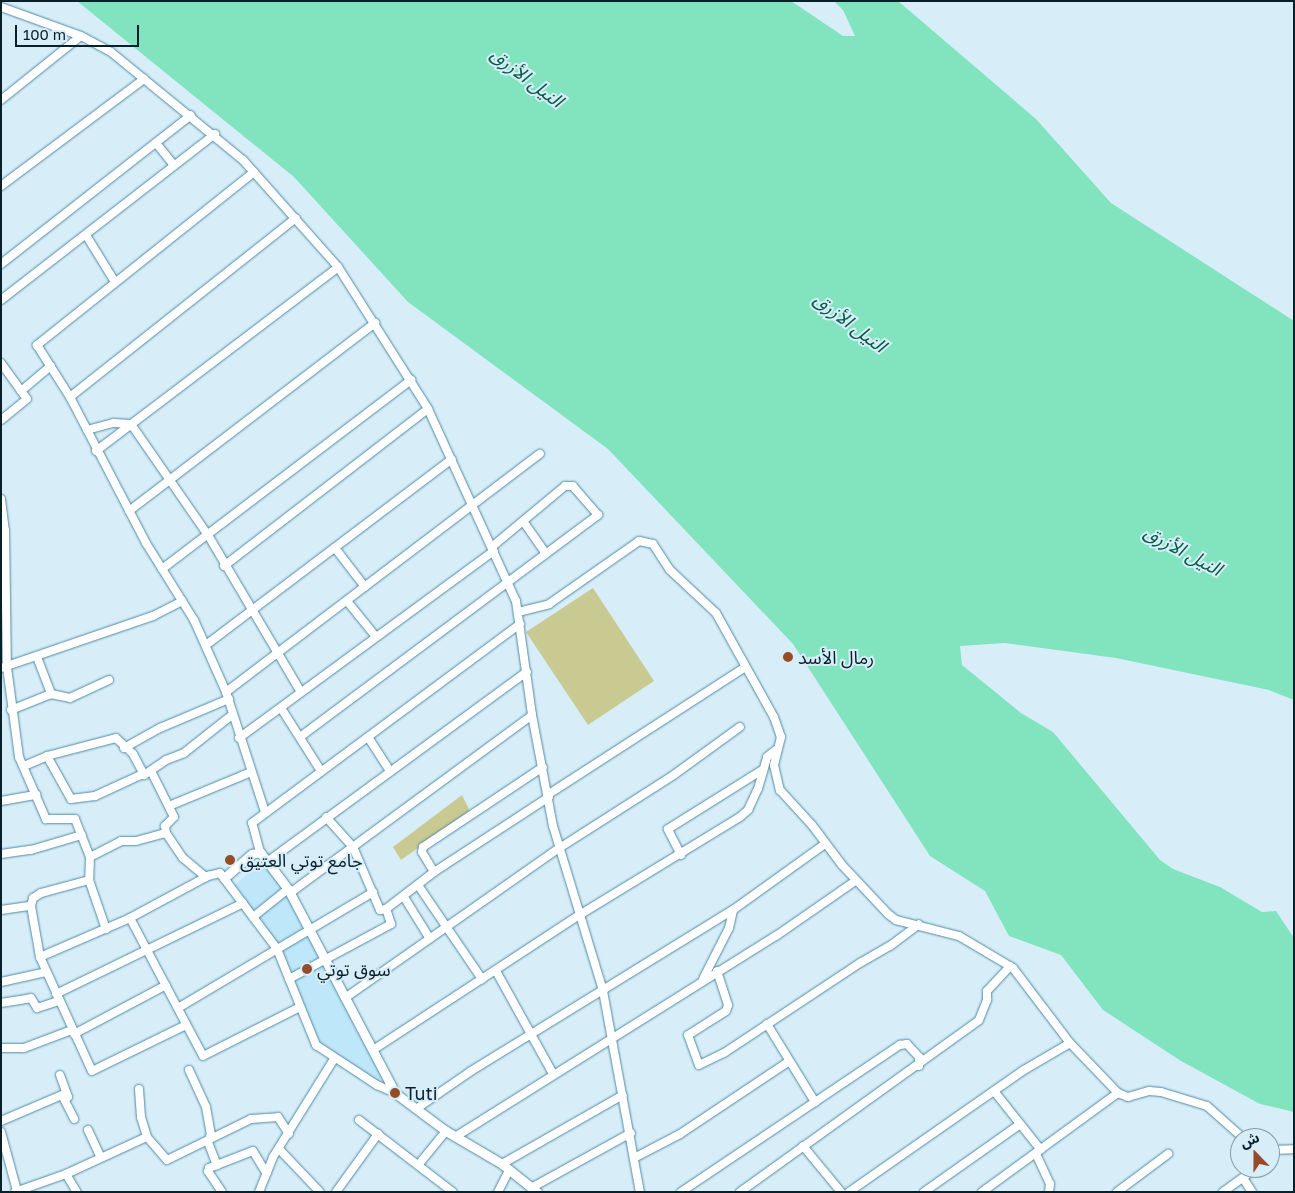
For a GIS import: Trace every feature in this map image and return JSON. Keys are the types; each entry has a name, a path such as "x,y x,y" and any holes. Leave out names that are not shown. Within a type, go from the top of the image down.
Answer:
{"street":[{"path":"1,7 80,36 111,52 215,134 254,172 338,267 428,409 493,548 508,582 518,612 532,715 549,796 561,848 603,991 636,1157 640,1192"},
{"path":"1,100 80,36"},
{"path":"1,186 144,79"},
{"path":"1,264 191,115"},
{"path":"1,300 215,134"},
{"path":"156,143 174,165"},
{"path":"254,172 38,343 88,430 96,451 129,511 206,645 228,696 239,738 266,812"},
{"path":"70,397 296,218"},
{"path":"86,235 115,282"},
{"path":"96,451 338,267"},
{"path":"129,511 375,323"},
{"path":"1,363 26,401 1,420"},
{"path":"21,391 51,366"},
{"path":"162,569 411,380"},
{"path":"224,566 428,409"},
{"path":"88,430 114,423 130,424"},
{"path":"130,424 208,535 224,566 252,610 277,655 302,692"},
{"path":"124,748 160,728 228,696 277,655 540,454"},
{"path":"206,645 452,459"},
{"path":"239,738 493,548 564,486 573,486 598,515 545,552 508,582 300,737"},
{"path":"1,499 4,566 4,668 20,757 48,821 76,819 90,856 89,880 106,928"},
{"path":"524,520 545,552"},
{"path":"518,612 549,604 639,541 646,540 654,544 678,579 716,613 744,668 780,728 776,750 776,780 780,790 812,825 855,881 896,920 919,924 959,936 1010,966 1070,1043 1118,1092 1128,1097 1149,1091 1161,1092 1207,1106 1232,1128"},
{"path":"335,548 365,587"},
{"path":"4,668 153,616 182,601"},
{"path":"347,601 376,637"},
{"path":"395,1093 289,891 260,852 252,823 520,624"},
{"path":"37,657 51,694"},
{"path":"326,817 353,847 380,910 386,909 434,872 744,668"},
{"path":"268,862 326,817 527,672"},
{"path":"11,710 51,694 70,698 109,680"},
{"path":"281,708 322,771"},
{"path":"47,756 71,799 95,796 152,771 166,760 184,753 232,715"},
{"path":"254,916 353,847 532,715"},
{"path":"345,998 561,848 675,774 740,727"},
{"path":"368,737 390,771"},
{"path":"24,766 47,756 116,738 124,748 133,754 143,774"},
{"path":"373,1050 581,914 681,855 748,810 767,757 776,750"},
{"path":"434,872 422,852 423,847 543,767"},
{"path":"681,855 668,829 762,770"},
{"path":"152,771 174,817 165,826 166,833 183,858 206,877"},
{"path":"169,806 251,772"},
{"path":"1,801 36,795"},
{"path":"90,856 121,841 136,841 166,833"},
{"path":"1,854 31,850 82,835"},
{"path":"416,1109 733,910 825,844"},
{"path":"224,878 252,854 260,852"},
{"path":"40,957 130,918 206,877 220,873 277,949 316,1045 334,1059 395,1093 446,1131 506,1167 534,1190 631,1133"},
{"path":"89,880 41,893 33,898 31,906 40,957 57,998 92,1071 186,1025"},
{"path":"455,1137 703,979 776,936 855,881"},
{"path":"418,884 482,979"},
{"path":"178,1008 372,892"},
{"path":"404,897 430,939"},
{"path":"1,1003 31,998 37,1008 146,949 243,903"},
{"path":"1,910 31,906"},
{"path":"290,980 391,924 386,909"},
{"path":"703,979 728,928 733,910"},
{"path":"130,918 203,1056 300,1007"},
{"path":"717,971 728,1005 726,1011 688,1035 699,1066 705,1065 890,946 919,924"},
{"path":"740,1192 919,1066 979,1020 987,1000 987,991 1010,966"},
{"path":"496,971 553,1074"},
{"path":"1,982 46,972"},
{"path":"1,1048 24,1048 73,1032 166,986"},
{"path":"767,1024 788,1062 815,1102"},
{"path":"849,1192 994,1091 1070,1043"},
{"path":"681,1192 900,1045 907,1044 919,1057 919,1066"},
{"path":"259,1192 266,1173 279,1149 334,1059"},
{"path":"636,1157 680,1134 788,1062"},
{"path":"189,1070 206,1107 211,1134 208,1142 217,1165"},
{"path":"60,1075 68,1097 65,1099"},
{"path":"139,1089 141,1117 147,1137 167,1160 208,1142 247,1121 278,1117 289,1134"},
{"path":"994,1091 1019,1125 1034,1137 1050,1184 1050,1192"},
{"path":"984,1191 1118,1092"},
{"path":"1,1121 59,1095 65,1099 74,1119"},
{"path":"498,1192 506,1167 623,1095"},
{"path":"359,1120 419,1164 453,1192"},
{"path":"924,1192 1019,1125"},
{"path":"88,1130 100,1156"},
{"path":"419,1164 446,1131"},
{"path":"1,1132 16,1192 66,1174 100,1156 147,1137"},
{"path":"336,1192 378,1134"},
{"path":"803,1146 841,1192"},
{"path":"279,1149 320,1192"},
{"path":"1280,1150 1294,1149"},
{"path":"222,1192 208,1171 217,1165 253,1151 266,1173"},
{"path":"1116,1192 1168,1154"},
{"path":"66,1174 77,1192"},
{"path":"1222,1192 1243,1178 1252,1192"}],"shaded area":[{"path":"593,588 654,681 588,725 526,632"},
{"path":"462,795 470,811 401,860 393,847"},
{"name":"سوق توتي","path":"264,860 288,891 386,1075 376,1082 317,1044 278,949 232,887"}],"water":[{"name":"النيل الأزرق","path":"77,1 791,1 843,36 855,36 843,10 834,1 898,1 1036,119 1111,203 1294,321 1294,700 1269,690 1116,658 1005,643 960,646 962,665 1021,713 1053,732 1160,860 1173,869 1220,887 1262,912 1276,911 1294,938 1294,1112 1260,1104 1181,1061 1103,1010 1061,955 1009,936 985,891 930,856 793,644 608,449 408,302 294,177"}],"place":[{"name":"رمال الأسد","path":"788,657"},
{"name":"جامع توتي العتيق","path":"230,860"},
{"name":"سوق توتي","path":"307,969"},
{"name":"Tuti","path":"395,1093"}]}
